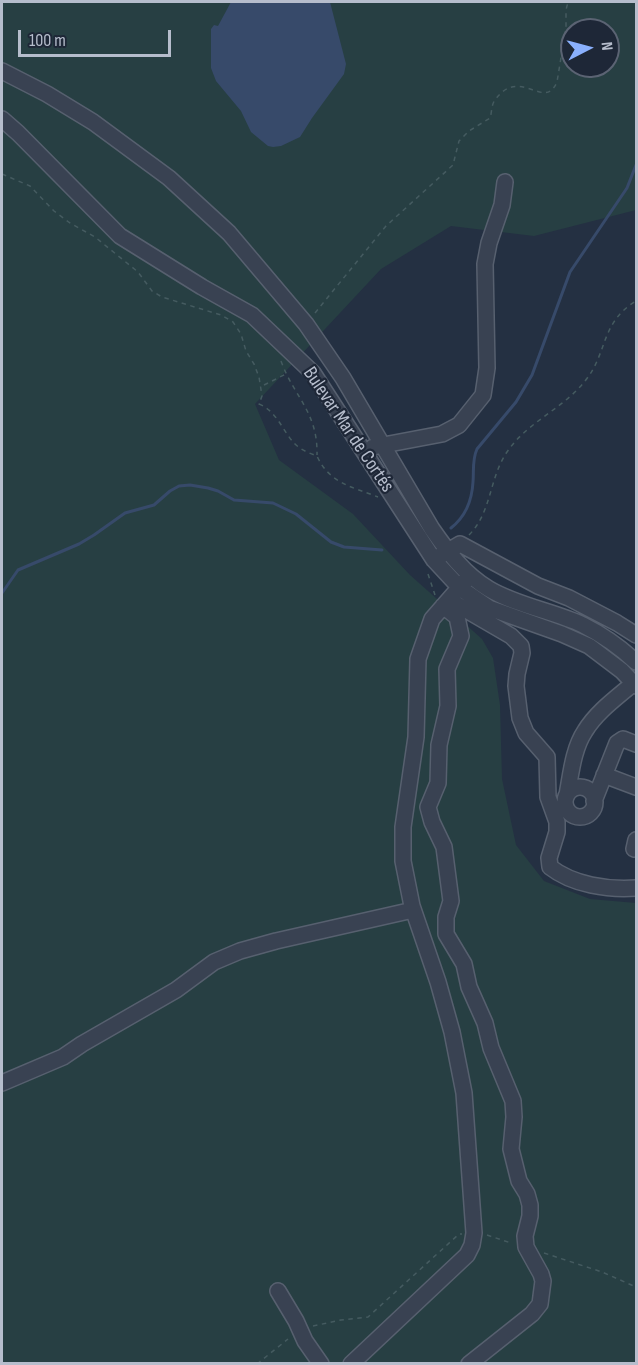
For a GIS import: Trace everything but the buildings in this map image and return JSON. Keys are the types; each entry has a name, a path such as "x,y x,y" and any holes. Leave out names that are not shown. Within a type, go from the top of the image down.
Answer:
{"street":[{"path":"2,71 47,94 93,122 162,172 229,233 306,324 343,378 432,529 454,548 569,598 617,622 636,635"},
{"name":"Bulevar Mar de Cortés","path":"2,119 120,236 252,315 313,373 434,560 464,581 489,608 589,646 636,683"},
{"path":"364,450 442,434 459,425 483,395 487,368 485,264 489,243 502,205 505,182"},
{"path":"434,560 454,548"},
{"path":"454,548 464,581"},
{"path":"351,1364 466,1255 472,1245 474,1233 464,1093 444,1002 413,910 404,861 403,827 416,737 418,659 432,619 464,581"},
{"path":"464,581 583,625 607,639 636,662"},
{"path":"446,603 511,636 520,646 522,653 516,686 519,718 526,733 547,757 548,797 557,822 557,832 549,858 550,867 565,876 609,889 636,888"},
{"path":"446,603 457,617 461,636 448,664 448,706 439,745 438,783 429,801 428,812 444,847 451,901 447,917 447,934 464,964 469,987 485,1023 491,1048 513,1101 511,1149 519,1181 527,1194 530,1205 525,1247 543,1281 540,1304 532,1314 469,1364"},
{"path":"636,683 591,722 584,732 574,760 565,800 568,813 581,818 590,813 620,740 636,744"},
{"path":"574,760 584,788"},
{"path":"604,775 636,787"},
{"path":"567,795 573,789 584,788 591,792 594,801"},
{"path":"2,1083 63,1057 176,990 214,962 240,951 413,910"},
{"path":"278,1291 321,1364"},
{"path":"312,1350 323,1352 334,1364"}],"path":[{"path":"306,324 386,226 453,165 459,141 490,118 492,107 499,96 506,90 519,85 527,86 542,94 554,88 565,39 568,2"},
{"path":"2,174 30,186 70,224 95,237 138,272 152,291 162,297 221,315 233,322 262,385 259,404 267,407 294,443 306,452 317,456"},
{"path":"454,548 483,517 501,460 507,451 525,430 561,403 586,380 615,320 625,308 636,301"},
{"path":"284,344 279,354 281,363 309,411 317,442 317,456 325,472 335,480 378,497"},
{"path":"262,385 287,373"}],"green space":[{"path":"2,2 636,2 636,210 534,236 451,226 381,269 255,404 279,460 353,514 410,575 482,639 493,658 500,705 502,779 516,845 544,881 590,899 636,903 636,1363 2,1364"}],"water":[{"path":"231,2 330,2 346,64 344,74 300,137 281,146 268,146 251,132 241,111 216,81 211,68 211,29 214,25 218,26"}],"waterway":[{"path":"451,528 460,519 469,502 477,449 516,402 532,375 570,272 627,188 636,165"},
{"path":"2,593 18,570 79,544 125,513 154,505 179,486 208,488 234,500 273,503 296,514 331,542 344,547 382,550"}]}
